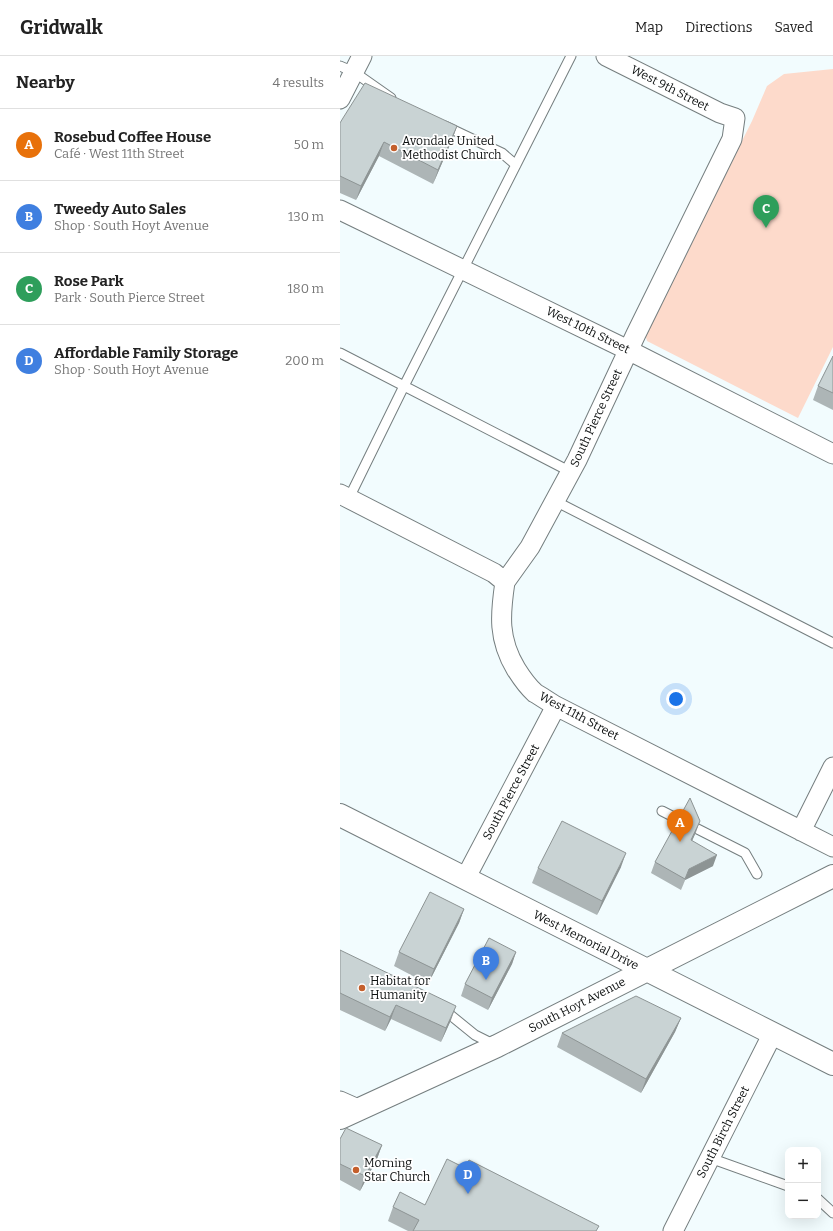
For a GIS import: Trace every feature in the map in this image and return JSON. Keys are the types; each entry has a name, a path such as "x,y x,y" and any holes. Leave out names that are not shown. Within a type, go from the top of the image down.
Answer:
{"main road":[{"name":"West Memorial Drive","path":"340,815 833,1064"},
{"name":"South Hoyt Avenue","path":"346,1110 498,1046 833,876"}],"street":[{"name":"West 9th Street","path":"606,56 720,113 735,118"},
{"path":"340,99 352,65"},
{"name":"South Pierce Street","path":"505,582 530,546 571,472 628,350 732,139 735,118"},
{"name":"West 10th Street","path":"340,210 628,350 833,454"},
{"path":"344,496 494,573 505,582"},
{"name":"West 11th Street","path":"505,582 501,606 501,630 504,642 508,656 521,678 534,692 556,706 833,847"},
{"name":"South Pierce Street","path":"465,879 556,706"},
{"path":"801,831 833,767"},
{"name":"South Birch Street","path":"673,1231 773,1033"}],"lane":[{"path":"344,496 404,386 571,56"},
{"path":"352,65 398,101"},
{"path":"436,121 502,153 516,165"},
{"path":"340,353 571,472"},
{"path":"555,501 833,644"},
{"path":"662,811 745,853 757,874"},
{"path":"437,1006 443,1009 475,1035 498,1046"},
{"path":"710,1158 785,1185"},
{"path":"821,1202 833,1213"}],"shaded area":[{"path":"833,69 833,347 798,418 647,341 645,334 752,121 767,86 784,74"}],"building":[{"name":"Avondale United Methodist Church","path":"365,83 457,126 438,170 384,142 361,186 340,176 340,123"},
{"path":"833,356 833,393 818,386"},
{"path":"690,798 700,821 691,840 717,855 689,869 685,879 655,862"},
{"path":"562,821 626,853 602,901 538,868"},
{"path":"430,892 464,909 434,969 399,952"},
{"path":"489,938 516,952 492,998 465,984"},
{"path":"340,950 456,1006 446,1028 396,1005 390,1017 340,993"},
{"path":"636,996 681,1018 646,1079 562,1033"},
{"path":"346,1128 382,1145 365,1176 340,1164 340,1139"},
{"path":"447,1159 465,1168 469,1160 599,1226 596,1231 413,1231 419,1220 393,1207 400,1192 425,1205"}],"place":[{"name":"Avondale United Methodist Church","path":"394,148"},
{"name":"Rose Park","path":"766,228"},
{"name":"Rosebud Coffee House","path":"680,842"},
{"name":"Tweedy Auto Sales","path":"486,980"},
{"name":"Habitat for Humanity","path":"362,988"},
{"name":"Morning Star Church","path":"356,1170"},
{"name":"Affordable Family Storage","path":"468,1194"}]}
